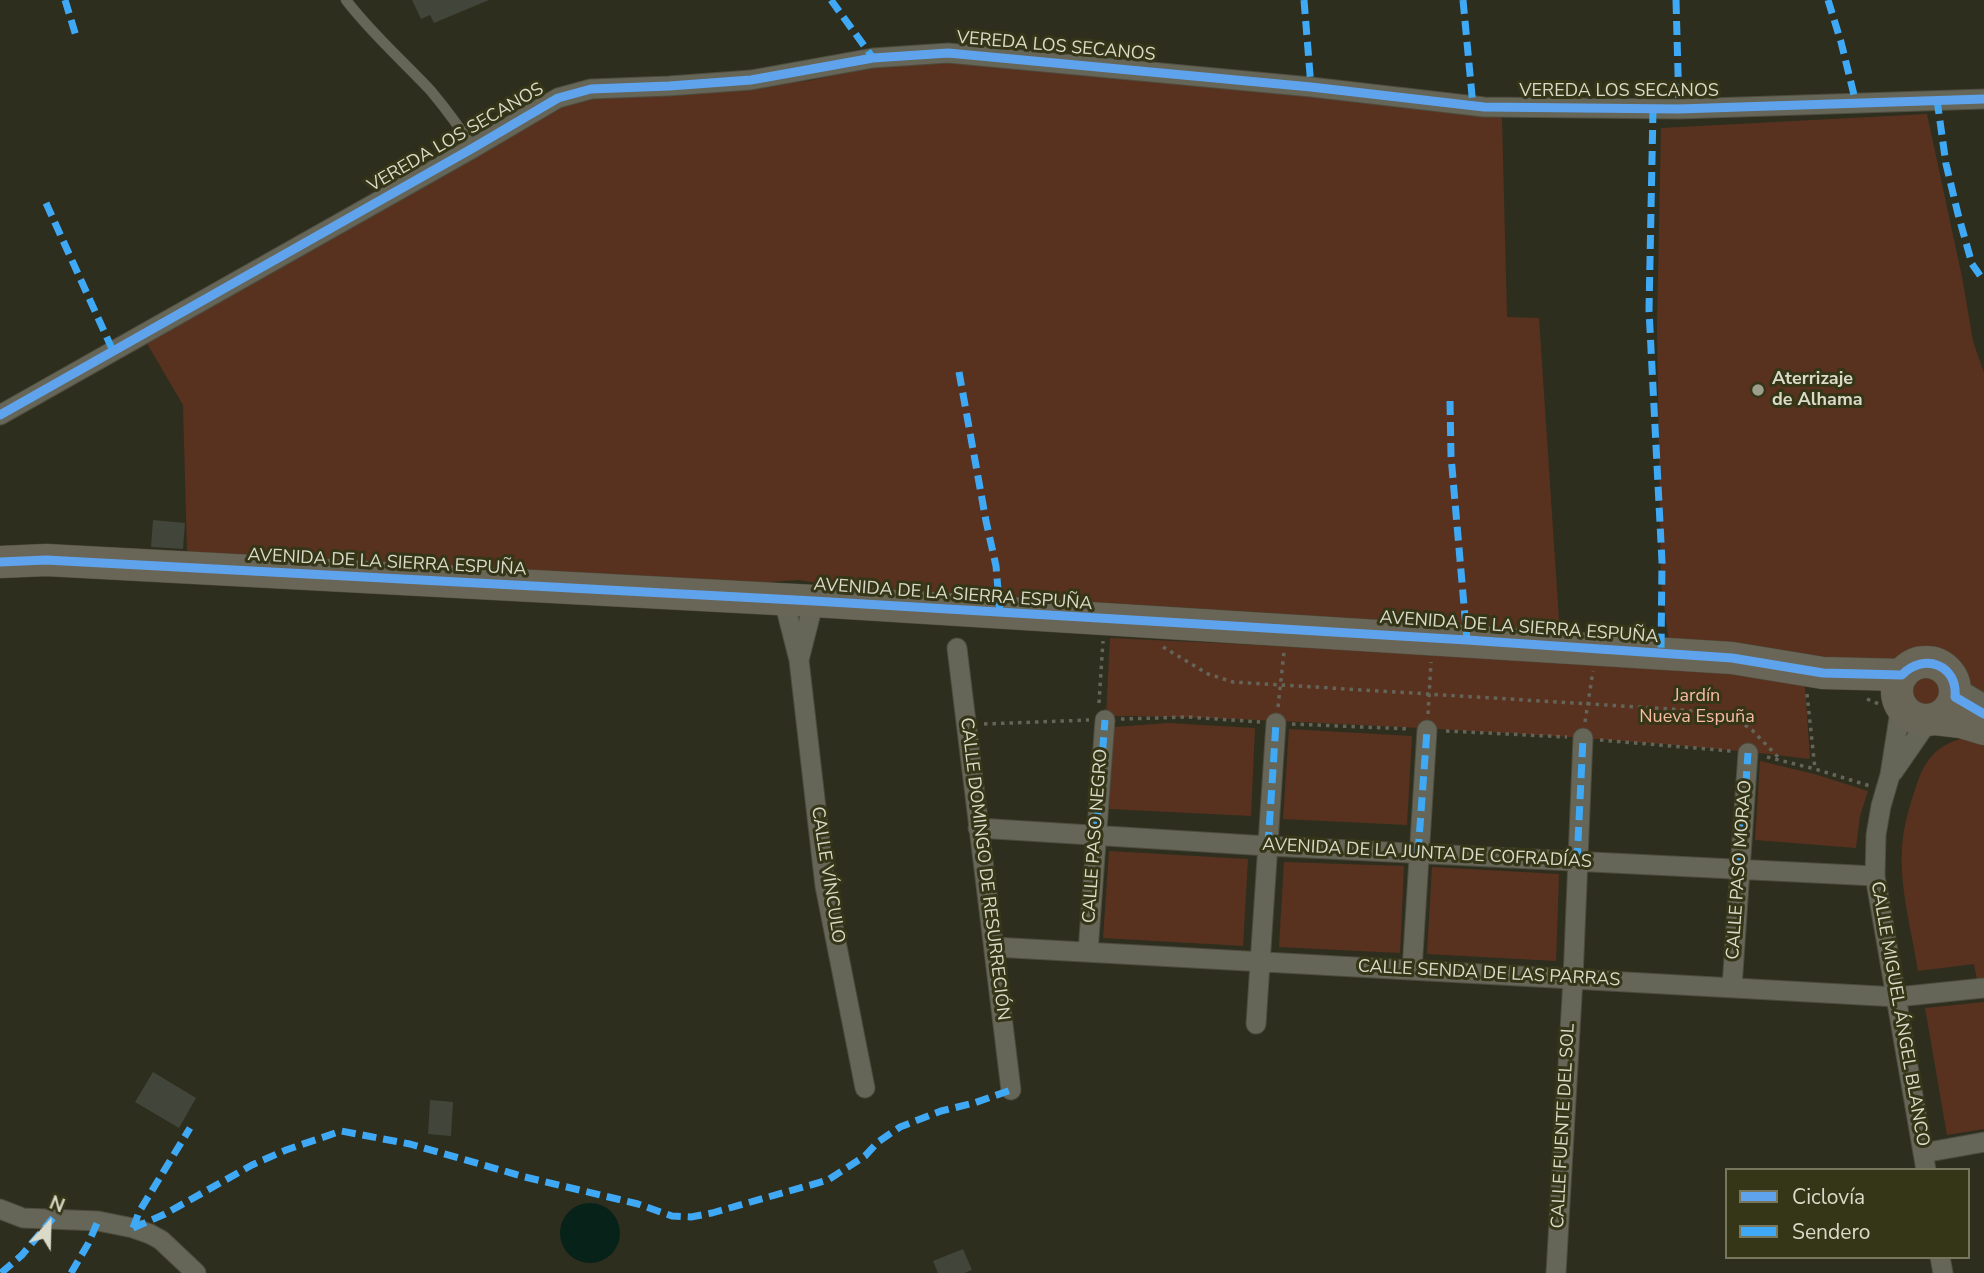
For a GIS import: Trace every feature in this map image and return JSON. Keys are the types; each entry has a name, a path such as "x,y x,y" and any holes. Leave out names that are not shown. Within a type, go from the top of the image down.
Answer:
{"main road":[{"name":"AVENIDA DE LA SIERRA ESPUÑA","path":"0,562 46,560 799,601"},
{"name":"AVENIDA DE LA SIERRA ESPUÑA","path":"799,601 785,593 795,587 820,588 904,607 1720,657 1897,700"},
{"path":"1984,714 1952,706 1913,717 1897,700 1909,668 1918,664 1938,665 1952,678 1952,706 1961,722 1984,729"}],"street":[{"name":"VEREDA LOS SECANOS","path":"0,415 558,98 591,89 751,80 873,58 948,52 1311,87 1484,107 1679,109 1984,99"},
{"name":"CALLE VÍNCULO","path":"799,601 799,660 825,886 865,1088"},
{"name":"CALLE VÍNCULO","path":"799,601 799,660"},
{"name":"CALLE DOMINGO DE RESURRECIÓN","path":"957,648 1010,1090"},
{"name":"CALLE MIGUEL ÁNGEL BLANCO","path":"1897,700 1881,783 1875,876 1925,1162"},
{"name":"CALLE MIGUEL ÁNGEL BLANCO","path":"1881,783 1952,706"},
{"name":"CALLE PASO NEGRO","path":"1088,952 1102,720"},
{"path":"1256,1024 1276,723"},
{"path":"1412,970 1427,730"},
{"name":"CALLE FUENTE DEL SOL","path":"1556,1273 1573,979 1583,738"},
{"name":"CALLE PASO MORAO","path":"1732,987 1748,754"},
{"name":"AVENIDA DE LA JUNTA DE COFRADÍAS","path":"978,828 1268,846 1875,876"},
{"name":"CALLE SENDA DE LAS PARRAS","path":"994,947 1897,997 1984,988"},
{"path":"1925,1162 1984,1142"},
{"path":"0,1209 23,1219 98,1221 134,1228 161,1240 196,1273"}],"lane":[{"path":"346,0 432,92 473,148"}],"path":[{"path":"1102,720 1103,632"},
{"path":"1156,641 1208,674 1233,682 1588,703 1731,715 1752,730 1781,760"},
{"path":"1276,723 1285,643"},
{"path":"1427,730 1431,661"},
{"path":"1583,738 1594,670"},
{"path":"1815,680 1815,769"},
{"path":"1856,695 1880,704 1897,700"},
{"path":"979,724 1188,717 1583,738 1748,754 1881,783"}],"green space":[{"path":"954,61 1498,113 1502,119 1507,317 1539,318 1560,635 911,598 799,580 720,585 187,552 183,405 145,340 563,104 596,95 689,93 808,81 897,62"},
{"path":"1927,114 1973,341 1984,373 1984,696 1972,687 1951,660 1931,653 1877,664 1669,642 1661,583 1657,327 1661,128"},
{"name":"Jardín Nueva Espuña","path":"1110,638 1645,663 1699,667 1794,682 1805,687 1810,759 1663,744 1517,734 1262,720 1106,716"},
{"path":"1926,672 1934,673 1940,678 1945,684 1945,700 1940,706 1934,711 1926,712 1918,711 1912,706 1907,700 1906,692 1907,684 1912,678 1918,673"},
{"path":"1168,723 1255,728 1251,816 1109,809 1114,727"},
{"path":"1289,729 1412,736 1407,825 1283,819"},
{"path":"1964,738 1984,740 1984,979 1977,980 1974,964 1918,971 1902,877 1905,826 1922,771 1938,750"},
{"path":"1760,761 1868,791 1860,816 1856,848 1755,840"},
{"path":"1109,851 1248,859 1243,946 1103,938"},
{"path":"1284,862 1404,866 1400,953 1279,947"},
{"path":"1432,867 1559,874 1556,961 1427,954"},
{"path":"1984,1002 1984,1129 1947,1135 1925,1008"}],"shaded area":[{"path":"590,1203 611,1212 620,1233 611,1254 590,1263 569,1254 560,1233 569,1212"}],"building":[{"path":"412,0 489,0 434,23 430,15 421,19"},
{"path":"153,520 185,523 183,549 151,547"},
{"path":"153,1072 196,1098 179,1128 135,1102"},
{"path":"430,1100 453,1102 451,1136 428,1134"},
{"path":"963,1249 972,1270 964,1273 938,1273 933,1261"}],"marked path":[{"path":"65,0 76,36"},
{"path":"831,0 873,58"},
{"path":"1304,0 1311,87"},
{"path":"1463,0 1473,106"},
{"path":"1676,0 1679,109"},
{"path":"1828,0 1856,103"},
{"path":"1937,100 1946,164 1958,214 1972,264 1984,281"},
{"path":"1653,109 1649,310 1662,562 1661,653"},
{"path":"46,203 113,351"},
{"path":"959,372 996,566 1000,613"},
{"path":"1450,401 1451,456 1467,640"},
{"path":"1096,835 1105,720"},
{"path":"1268,846 1276,723"},
{"path":"1418,853 1427,730"},
{"path":"1577,862 1583,738"},
{"path":"1740,869 1748,753"},
{"path":"133,1228 165,1214 252,1165 341,1131 410,1144 525,1177 638,1204 672,1216 691,1217 828,1180 865,1156 878,1142 900,1127 941,1111 1011,1090"},
{"path":"133,1228 139,1212 190,1128"},
{"path":"1,1273 22,1255 53,1218"},
{"path":"71,1273 98,1221"}],"cycle path":[{"path":"0,415 558,98 591,89 751,80 873,58 948,53 1311,87 1484,107 1679,109 1984,99"},
{"path":"0,562 46,560 814,601 1467,640 1732,658 1823,673 1902,675 1911,668 1929,663 1938,665 1951,677 1955,697 1984,714"}],"place":[{"name":"Aterrizaje de Alhama","path":"1758,390"}]}
